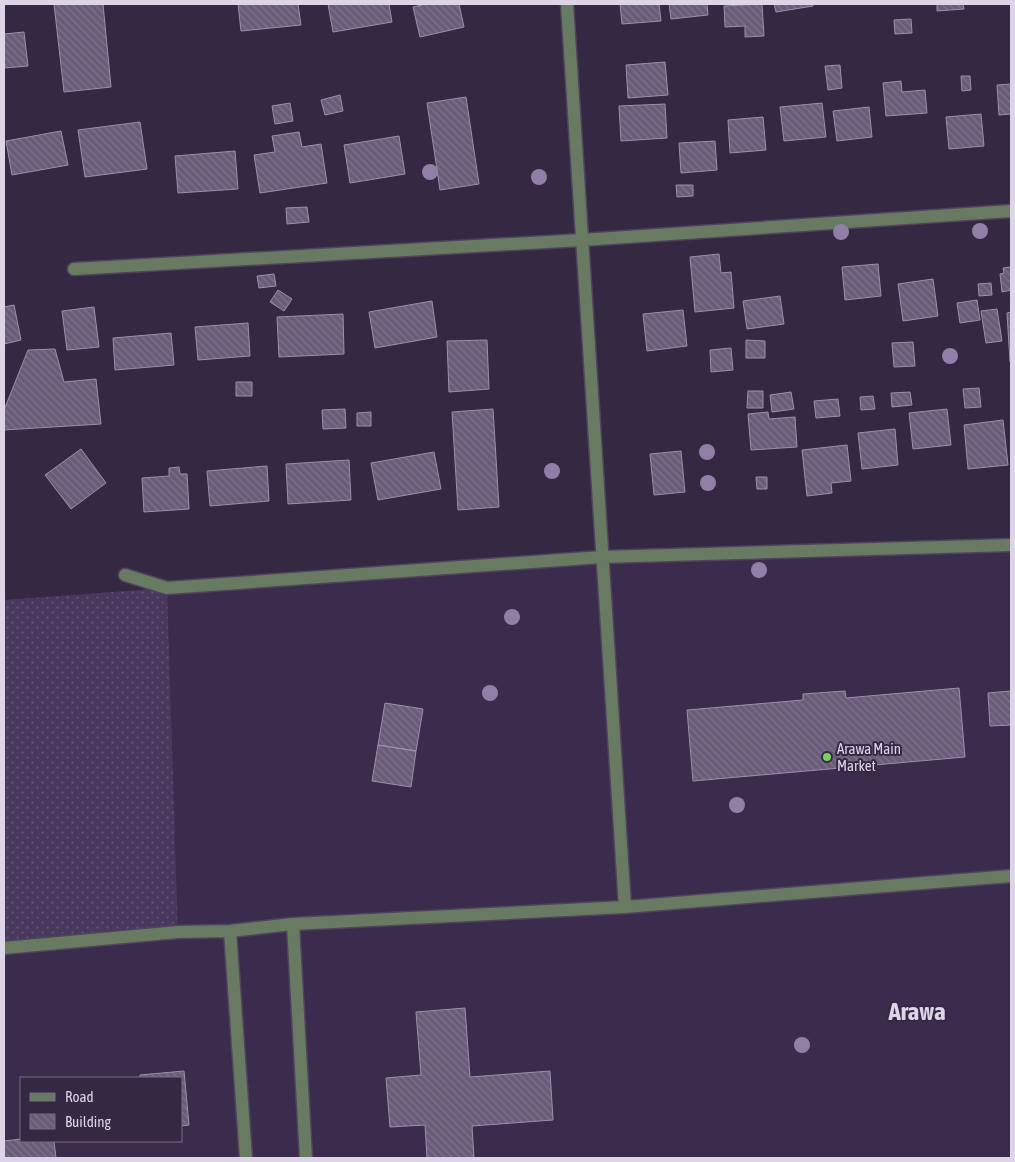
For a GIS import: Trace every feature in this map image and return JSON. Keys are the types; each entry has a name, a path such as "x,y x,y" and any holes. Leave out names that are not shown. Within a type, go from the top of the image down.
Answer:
{"street":[{"path":"567,4 624,907"},
{"path":"74,268 582,240 1011,211"},
{"path":"124,575 167,588 602,557 1011,545"},
{"path":"4,948 178,932 230,931 293,924 624,907 1011,876"},
{"path":"293,924 306,1158"},
{"path":"230,931 246,1158"}],"shaded area":[{"path":"1011,545 1011,1158 4,1158 4,948 178,931 167,588 602,557"},
{"path":"167,588 178,932 4,948 4,600"}],"building":[{"path":"54,4 103,4 111,87 64,92"},
{"path":"238,4 298,4 301,25 241,31"},
{"path":"328,4 389,4 392,22 333,32"},
{"path":"426,4 459,4 464,27 420,37 413,7"},
{"path":"620,4 659,4 661,21 622,24"},
{"path":"669,4 707,4 708,15 671,19"},
{"path":"762,4 764,36 745,37 745,26 725,27 724,6"},
{"path":"774,4 813,4 813,6 776,12"},
{"path":"937,4 963,4 964,9 937,11"},
{"path":"911,19 912,33 895,34 894,20"},
{"path":"24,32 28,66 4,68 4,34"},
{"path":"665,62 668,95 628,98 626,65"},
{"path":"840,65 842,88 828,90 825,66"},
{"path":"961,76 970,76 971,90 962,91"},
{"path":"901,81 902,92 925,90 927,113 886,116 883,83"},
{"path":"1011,84 1011,114 999,115 997,85"},
{"path":"340,95 343,111 325,115 321,100"},
{"path":"466,97 479,184 440,190 427,103"},
{"path":"290,103 293,121 275,124 272,106"},
{"path":"822,103 826,137 784,141 780,107"},
{"path":"665,104 667,138 621,141 619,106"},
{"path":"869,107 872,137 837,141 833,111"},
{"path":"981,114 984,146 949,149 946,117"},
{"path":"763,117 766,150 730,153 728,120"},
{"path":"140,122 147,169 85,177 78,130"},
{"path":"61,131 68,165 12,175 6,141"},
{"path":"299,132 302,147 321,144 327,183 260,193 254,155 275,152 272,136"},
{"path":"399,136 405,174 350,183 344,145"},
{"path":"715,141 717,170 681,173 679,143"},
{"path":"235,151 238,189 178,193 175,156"},
{"path":"676,185 693,185 693,196 677,197"},
{"path":"307,207 309,222 287,224 286,208"},
{"path":"719,254 721,273 731,272 734,308 695,312 690,257"},
{"path":"878,264 881,296 845,300 842,267"},
{"path":"1011,267 1011,290 1002,292 1000,274 1004,273 1003,268"},
{"path":"274,274 276,286 259,288 257,276"},
{"path":"933,279 938,316 903,321 898,284"},
{"path":"991,283 992,295 979,296 978,284"},
{"path":"278,290 292,299 284,311 270,302"},
{"path":"780,296 784,324 747,329 743,301"},
{"path":"977,300 980,320 960,323 957,303"},
{"path":"432,301 437,337 375,348 369,312"},
{"path":"14,305 21,340 4,344 4,307"},
{"path":"94,307 99,347 67,350 62,311"},
{"path":"997,309 1002,341 986,343 981,311"},
{"path":"683,310 687,346 647,351 643,314"},
{"path":"1011,312 1011,362 1010,362 1007,313"},
{"path":"343,314 344,354 279,357 277,317"},
{"path":"248,323 250,356 198,360 195,327"},
{"path":"171,333 174,365 115,370 113,338"},
{"path":"487,340 489,389 449,392 447,341"},
{"path":"746,340 765,341 765,358 746,358"},
{"path":"913,342 915,366 894,367 892,343"},
{"path":"731,348 733,370 711,372 710,350"},
{"path":"55,349 64,382 96,379 101,424 4,430 4,410 28,350"},
{"path":"236,382 252,382 252,396 236,396"},
{"path":"979,388 981,407 965,408 963,389"},
{"path":"748,391 763,391 763,408 747,408"},
{"path":"791,392 794,409 772,412 770,395"},
{"path":"910,392 912,405 892,407 891,393"},
{"path":"873,396 875,409 861,410 860,397"},
{"path":"838,399 840,416 816,418 814,401"},
{"path":"345,409 346,428 323,429 322,410"},
{"path":"493,409 499,507 458,510 452,412"},
{"path":"947,409 951,445 913,449 909,413"},
{"path":"371,412 371,426 357,426 357,413"},
{"path":"768,412 769,419 795,417 797,447 751,450 748,414"},
{"path":"1003,420 1008,465 968,469 964,425"},
{"path":"895,429 898,465 862,469 858,433"},
{"path":"847,445 851,481 831,483 832,493 807,496 802,450"},
{"path":"81,449 106,483 71,509 45,475"},
{"path":"681,451 685,492 654,495 650,454"},
{"path":"434,452 441,489 378,500 371,463"},
{"path":"349,460 351,500 288,504 286,464"},
{"path":"267,466 269,501 210,506 207,471"},
{"path":"179,467 180,474 187,474 189,509 144,512 142,478 169,476 169,468"},
{"path":"756,477 767,477 767,489 757,489"},
{"path":"959,688 965,757 693,781 687,710 803,700 803,694 845,691 846,698"},
{"path":"1011,691 1011,725 990,726 988,693"},
{"path":"385,703 423,709 416,751 378,745"},
{"path":"378,745 416,751 411,787 372,781"},
{"path":"465,1008 470,1077 550,1071 553,1120 472,1126 474,1158 427,1158 425,1125 390,1127 386,1078 421,1075 416,1012"},
{"path":"184,1071 189,1125 182,1126 182,1077 140,1077 140,1075"},
{"path":"20,1139 20,1142 54,1142 56,1158 4,1158 4,1141"}],"place":[{"name":"Arawa Main Market","path":"827,757"}],"district":[{"name":"Arawa","path":"917,1011"}]}
